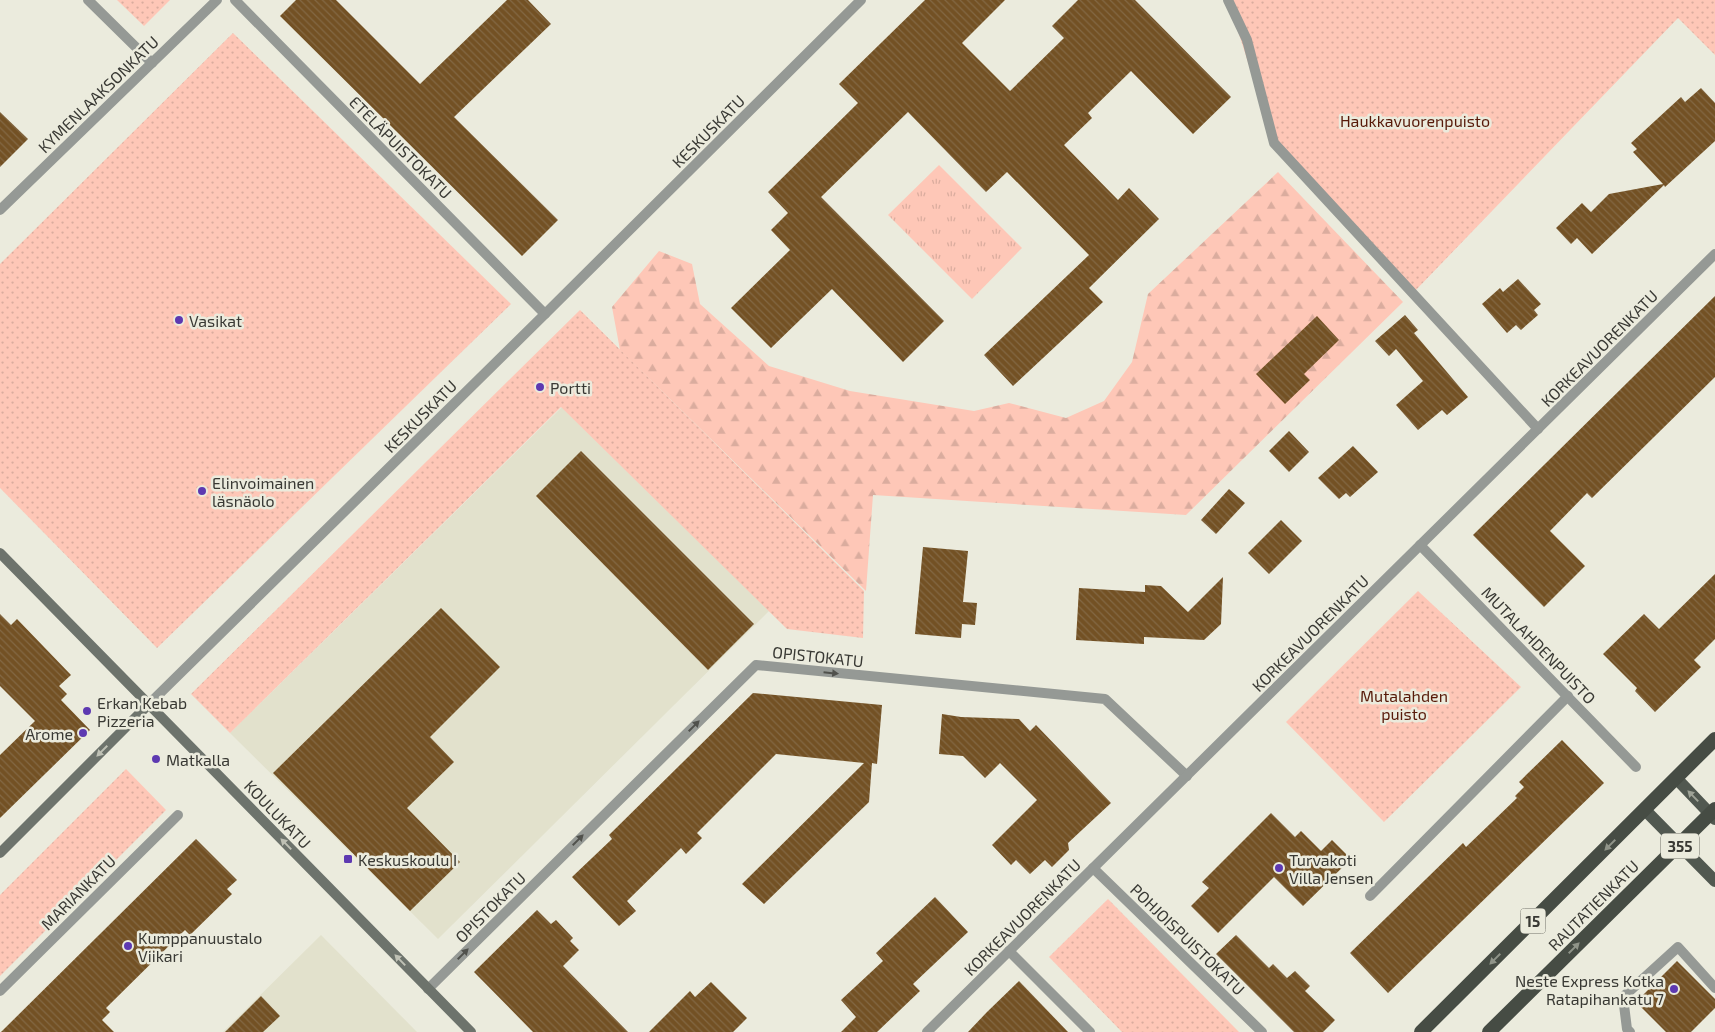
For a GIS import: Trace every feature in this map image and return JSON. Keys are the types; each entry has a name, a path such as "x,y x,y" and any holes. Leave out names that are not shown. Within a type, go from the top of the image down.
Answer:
{"highway":[{"name":"15","path":"1645,810 1715,739"},
{"name":"RAUTATIENKATU","path":"1421,1032 1645,810"},
{"name":"RAUTATIENKATU","path":"1489,1032 1713,814"}],"main road":[{"name":"KOULUKATU","path":"0,553 470,1032"},
{"name":"KESKUSKATU","path":"0,853 149,704"},
{"name":"355","path":"1676,778 1713,814"},
{"name":"355","path":"1645,810 1715,881"}],"street":[{"path":"88,0 152,63"},
{"name":"KYMENLAAKSONKATU","path":"0,210 217,0"},
{"name":"ETELÄPUISTOKATU","path":"235,0 545,314"},
{"name":"KESKUSKATU","path":"149,704 861,0"},
{"path":"1228,0 1247,40 1274,143 1538,428"},
{"name":"KORKEAVUORENKATU","path":"927,1032 1715,254"},
{"name":"MUTALAHDENPUISTO","path":"1420,546 1636,767"},
{"name":"OPISTOKATU","path":"428,989 756,666 1105,699 1186,776"},
{"path":"1370,896 1568,696"},
{"name":"MARIANKATU","path":"0,991 178,815"},
{"name":"POHJOISPUISTOKATU","path":"1093,868 1262,1032"},
{"path":"1630,1032 1626,1029 1622,997 1678,948 1715,988"},
{"path":"1009,951 1090,1032"}],"shaded area":[{"path":"562,407 770,610 438,939 230,733"},
{"path":"321,935 417,1032 223,1032"}],"green space":[{"path":"117,0 170,0 144,26"},
{"name":"Haukkavuorenpuisto","path":"1228,0 1715,0 1715,55 1678,18 1413,293 1274,143"},
{"path":"233,33 511,304 157,648 0,488 0,264"},
{"path":"939,165 1022,248 972,299 888,215"},
{"path":"1278,172 1403,302 1186,515 873,495 866,591 620,350 612,307 659,251 692,264 700,304 769,366 850,391 974,411 1009,403 1066,418 1104,401 1132,362 1148,294"},
{"path":"580,310 864,591 863,638 787,629 561,407 230,733 191,694"},
{"name":"Mutalahden puisto","path":"1418,591 1521,687 1384,822 1286,722"},
{"path":"126,769 166,810 0,976 0,895"},
{"path":"1108,899 1239,1032 1122,1032 1049,957"}],"building":[{"path":"296,0 336,0 420,84 507,0 528,0 551,24 454,117 558,220 522,256 280,16"},
{"path":"925,0 1005,0 962,43 1010,91 1064,38 1052,26 1078,0 1135,0 1231,97 1193,134 1131,71 1088,113 1092,118 1064,145 1118,200 1129,188 1159,219 1089,288 1103,302 1013,386 984,355 1089,255 1007,172 986,192 908,112 821,197 944,321 903,362 832,289 771,348 731,308 790,250 771,230 788,213 768,192 858,103 839,84"},
{"path":"1701,88 1715,103 1715,141 1665,187 1664,185 1592,254 1577,238 1571,244 1556,228 1582,203 1591,212 1609,194 1663,184 1633,152 1637,149 1631,143 1681,97 1685,102"},
{"path":"0,112 28,139 0,167"},
{"path":"1518,279 1541,304 1534,310 1538,315 1521,330 1516,325 1507,333 1482,304 1500,288 1503,292"},
{"path":"1715,296 1715,377 1592,498 1587,493 1550,531 1585,566 1544,607 1473,535"},
{"path":"1405,315 1418,330 1414,333 1468,397 1447,415 1442,410 1418,430 1396,405 1423,381 1396,349 1389,356 1375,341"},
{"path":"1317,316 1339,340 1304,374 1310,380 1285,404 1256,374"},
{"path":"1289,431 1309,452 1289,472 1269,451"},
{"path":"1353,446 1378,472 1350,497 1346,493 1339,499 1318,478"},
{"path":"581,451 754,624 708,670 536,496"},
{"path":"1229,489 1245,503 1216,534 1201,520"},
{"path":"1281,520 1302,541 1269,574 1248,553"},
{"path":"923,547 968,551 963,602 977,603 975,625 962,624 961,638 915,634"},
{"path":"1715,574 1715,639 1694,660 1701,667 1655,712 1635,691 1637,688 1603,654 1644,614 1659,629"},
{"path":"1223,577 1221,624 1204,640 1144,637 1144,644 1076,640 1079,588 1145,592 1145,585 1161,586 1188,612"},
{"path":"441,608 500,667 430,737 454,762 407,808 460,862 410,911 273,773"},
{"path":"0,614 11,625 17,619 71,675 59,686 67,694 61,700 90,730 0,818 0,755 35,721 0,686"},
{"path":"753,693 882,705 877,764 872,763 869,802 764,904 742,884 864,763 776,754 697,833 702,838 686,854 681,848 627,901 636,911 619,926 572,877 612,839 609,835"},
{"path":"942,714 961,717 1019,719 1030,731 1036,725 1111,803 1068,843 1069,850 1052,867 1045,860 1030,874 1016,860 1011,865 992,845 1037,800 1000,763 985,778 963,756 939,754"},
{"path":"1562,740 1604,783 1388,993 1350,953 1463,843 1466,847 1517,798 1515,796 1524,787 1519,782"},
{"name":"Turvakoti Villa Jensen","path":"1271,813 1295,837 1301,831 1321,851 1332,840 1351,859 1303,906 1274,877 1218,933 1191,906 1209,888 1202,882"},
{"name":"Kumppanuustalo Viikari","path":"196,839 237,880 227,889 232,894 190,935 185,930 106,1008 110,1012 102,1020 114,1032 1,1032"},
{"path":"935,897 968,932 913,984 920,991 877,1032 841,1032 856,1017 841,1000 883,961 876,953"},
{"path":"537,910 551,924 556,920 573,938 570,941 579,950 563,966 628,1032 533,1032 474,972"},
{"path":"1236,935 1269,968 1273,964 1287,978 1295,971 1310,986 1305,991 1335,1020 1323,1032 1294,1032 1216,954"},
{"path":"1677,961 1715,999 1715,1008 1691,1032 1666,1032 1636,1002"},
{"path":"1019,981 1068,1032 968,1032 987,1012"},
{"path":"711,982 747,1018 733,1032 649,1032 690,991 695,997"},
{"name":"Kumppanuustalo Viikari","path":"261,996 280,1016 263,1032 225,1032"}],"place":[{"name":"Vasikat","path":"179,320"},
{"name":"Portti","path":"540,387"},
{"name":"Elinvoimainen läsnäolo","path":"202,491"},
{"name":"Erkan Kebab Pizzeria","path":"87,711"},
{"name":"Arome","path":"83,733"},
{"name":"Matkalla","path":"156,759"},
{"name":"Keskuskoulu I","path":"348,859"},
{"name":"Turvakoti Villa Jensen","path":"1279,868"},
{"name":"Kumppanuustalo Viikari","path":"128,946"},
{"name":"Neste Express Kotka Ratapihankatu 7","path":"1674,989"}]}
